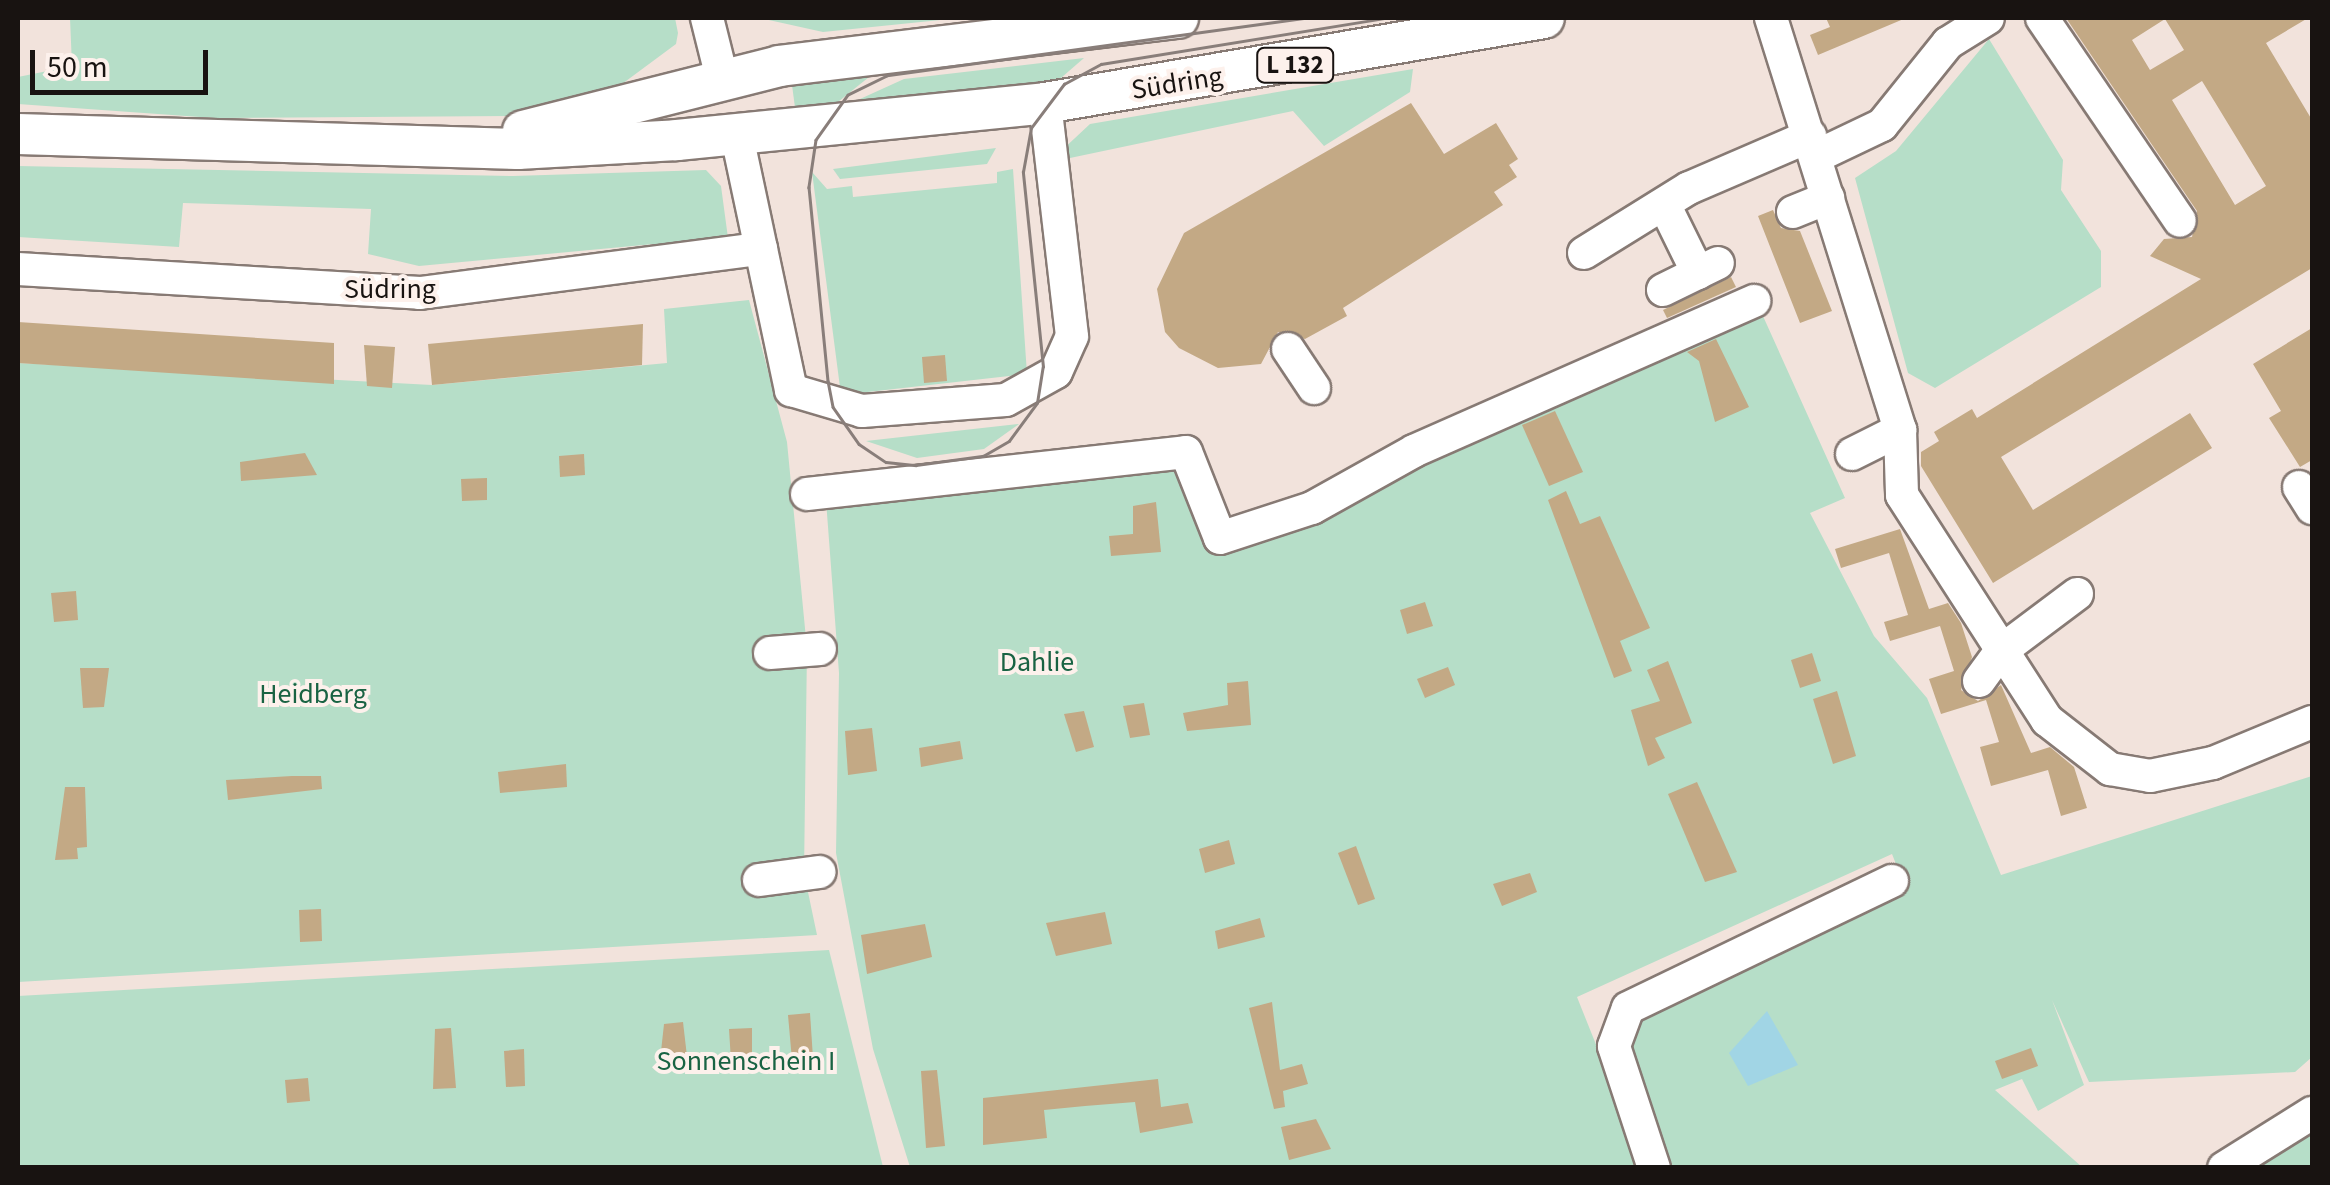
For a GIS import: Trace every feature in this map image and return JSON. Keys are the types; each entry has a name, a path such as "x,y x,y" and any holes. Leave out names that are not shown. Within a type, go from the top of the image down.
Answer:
{"main road":[{"name":"Südring","path":"461,146 722,78 1034,28 1178,18"},
{"name":"Südring","path":"18,134 461,146 737,136 1045,103 1544,18"},
{"path":"722,78 737,136"}],"street":[{"path":"708,18 722,78"},
{"path":"1771,18 1900,430 1902,495 1914,522 2047,720 2110,768 2187,770 2312,722"},
{"path":"1584,254 1664,204 1814,146 1882,125 1948,43 1988,18"},
{"path":"2042,18 2180,220"},
{"path":"737,136 791,390 862,411 1006,400 1056,372 1072,336 1045,103"},
{"path":"1793,212 1828,198"},
{"path":"1663,290 1708,268 1664,204"},
{"name":"Südring","path":"18,269 420,292 761,249"},
{"path":"807,494 1186,452 1220,538 1312,508 1414,451 1754,302"},
{"path":"1288,348 1314,388"},
{"path":"1852,454 1900,430"},
{"path":"1979,681 2001,652 2076,594"},
{"path":"770,654 820,648"},
{"path":"759,880 819,872"},
{"path":"1654,1168 1614,1046 1628,1008 1892,881"},
{"path":"2224,1168 2312,1114"}],"green space":[{"path":"70,18 675,18 678,33 676,44 622,84 517,116 214,118 18,104 18,77 72,66"},
{"path":"760,18 960,18 823,32"},
{"path":"1989,39 2063,160 2061,190 2101,251 2101,287 1935,388 1908,373 1855,178 1896,151"},
{"path":"1084,58 1046,91 849,104 904,79"},
{"path":"1413,69 1410,92 1324,146 1293,111 1070,158 1060,152 1090,124"},
{"path":"874,73 823,114 796,115 792,85"},
{"path":"996,148 987,164 840,179 833,169"},
{"path":"18,166 513,176 706,170 721,186 728,238 656,262 654,244 419,266 368,254 371,209 183,203 179,247 18,237"},
{"path":"1013,169 1027,374 841,395 812,172 827,189 852,186 853,197 997,183 997,172"},
{"name":"Dahlie","path":"1753,294 1845,498 1810,513 1874,636 1927,698 2001,875 2312,776 2312,1057 2295,1072 2089,1082 2052,1000 2084,1085 2038,1111 2022,1079 1995,1090 2082,1167 1660,1167 1624,1060 1632,1021 1906,889 1892,854 1577,997 1645,1167 910,1167 873,1049 836,853 839,673 825,487 1193,444 1223,529"},
{"name":"Heidberg","path":"749,300 787,442 807,649 804,873 817,935 18,982 18,363 432,385 667,363 664,309"},
{"path":"1019,424 984,449 917,458 866,441"},
{"name":"Sonnenschein I","path":"829,950 883,1167 18,1168 18,996"},
{"path":"2312,1120 2312,1167 2234,1168"}],"water":[{"path":"1767,1011 1798,1065 1748,1086 1729,1053"}],"building":[{"path":"1826,18 1906,18 1818,55 1810,35 1830,27"},
{"path":"2066,18 2308,18 2266,43 2312,120 2312,268 2001,457 2033,510 2190,413 2212,448 1993,583 1921,466 1921,452 1939,441 1934,432 1972,409 1977,418 2201,279 2150,256 2164,239 2192,237 2197,211","holes":["2165,19 2184,50 2150,70 2132,40","2202,81 2266,186 2235,205 2172,100"]},
{"path":"1411,103 1444,154 1496,123 1518,159 1509,165 1517,177 1494,192 1503,205 1343,308 1347,316 1305,339 1278,332 1261,364 1218,368 1179,348 1165,332 1157,289 1184,233"},
{"path":"1773,210 1781,228 1800,231 1832,311 1800,323 1758,216"},
{"path":"1731,277 1736,287 1667,318 1663,310"},
{"path":"18,322 334,343 334,384 18,363"},
{"path":"643,324 642,365 432,385 428,344"},
{"path":"2312,328 2312,460 2300,467 2269,418 2281,411 2253,364"},
{"path":"1716,339 1749,407 1715,422 1699,361 1687,352"},
{"path":"364,345 395,347 392,388 367,386"},
{"path":"945,355 947,381 924,383 922,357"},
{"path":"1555,411 1583,472 1549,486 1522,425"},
{"path":"305,453 317,475 241,481 240,462"},
{"path":"584,454 585,475 560,477 559,456"},
{"path":"487,478 487,500 462,501 461,479"},
{"path":"1566,491 1580,524 1600,516 1650,628 1620,641 1632,671 1614,678 1548,500"},
{"path":"1156,502 1161,552 1111,556 1109,536 1133,534 1133,506"},
{"path":"1900,529 1929,609 1948,603 1961,623 1972,657 1961,690 1978,701 2001,685 2031,753 2050,747 2074,767 2087,808 2061,816 2048,770 1991,786 1980,747 1999,742 1986,700 1941,714 1929,679 1954,671 1940,626 1890,641 1884,622 1908,615 1889,553 1841,568 1835,549"},
{"path":"76,591 78,620 54,622 51,593"},
{"path":"1425,602 1433,626 1407,634 1400,610"},
{"path":"1812,653 1821,681 1800,688 1791,660"},
{"path":"1668,661 1692,723 1655,738 1665,758 1648,766 1631,710 1660,701 1647,670"},
{"path":"1448,667 1455,685 1425,698 1417,679"},
{"path":"80,668 109,668 104,707 83,708"},
{"path":"1248,681 1251,725 1187,731 1183,713 1228,705 1227,683"},
{"path":"1837,691 1856,756 1833,764 1813,699"},
{"path":"1144,703 1150,735 1130,738 1123,706"},
{"path":"1084,711 1094,747 1076,752 1064,714"},
{"path":"872,728 877,771 848,775 845,731"},
{"path":"960,741 963,759 921,767 919,748"},
{"path":"566,764 567,787 500,793 498,772"},
{"path":"321,776 322,789 228,800 226,780"},
{"path":"1697,782 1737,872 1705,882 1668,794"},
{"path":"65,787 85,787 87,847 77,848 78,859 55,860"},
{"path":"1229,840 1235,864 1205,873 1199,849"},
{"path":"1356,846 1375,899 1358,905 1338,853"},
{"path":"1530,873 1537,892 1502,906 1493,884"},
{"path":"321,909 322,941 300,942 299,910"},
{"path":"1105,912 1112,944 1056,956 1046,923"},
{"path":"1260,918 1265,937 1218,949 1215,931"},
{"path":"925,924 932,957 867,974 861,935"},
{"path":"1272,1002 1280,1070 1302,1064 1308,1084 1283,1091 1285,1107 1274,1109 1249,1008"},
{"path":"810,1013 813,1058 792,1060 788,1015"},
{"path":"683,1022 688,1065 659,1070 664,1024"},
{"path":"451,1028 456,1088 433,1089 435,1029"},
{"path":"752,1028 752,1060 731,1061 729,1029"},
{"path":"2031,1048 2038,1066 2002,1079 1995,1061"},
{"path":"524,1049 525,1086 506,1087 504,1051"},
{"path":"937,1070 945,1146 926,1148 921,1071"},
{"path":"308,1078 310,1101 287,1103 285,1080"},
{"path":"1158,1079 1161,1107 1188,1103 1193,1123 1140,1133 1135,1102 1044,1110 1047,1138 983,1145 983,1098"},
{"path":"1316,1119 1331,1149 1289,1160 1281,1127"}],"tram line":[{"path":"1308,18 887,76 848,95 816,140 809,187 833,407 859,444 886,462 916,465 983,456 1009,441 1037,403 1043,367 1023,172 1031,128 1064,84 1101,64 1385,18"}]}
